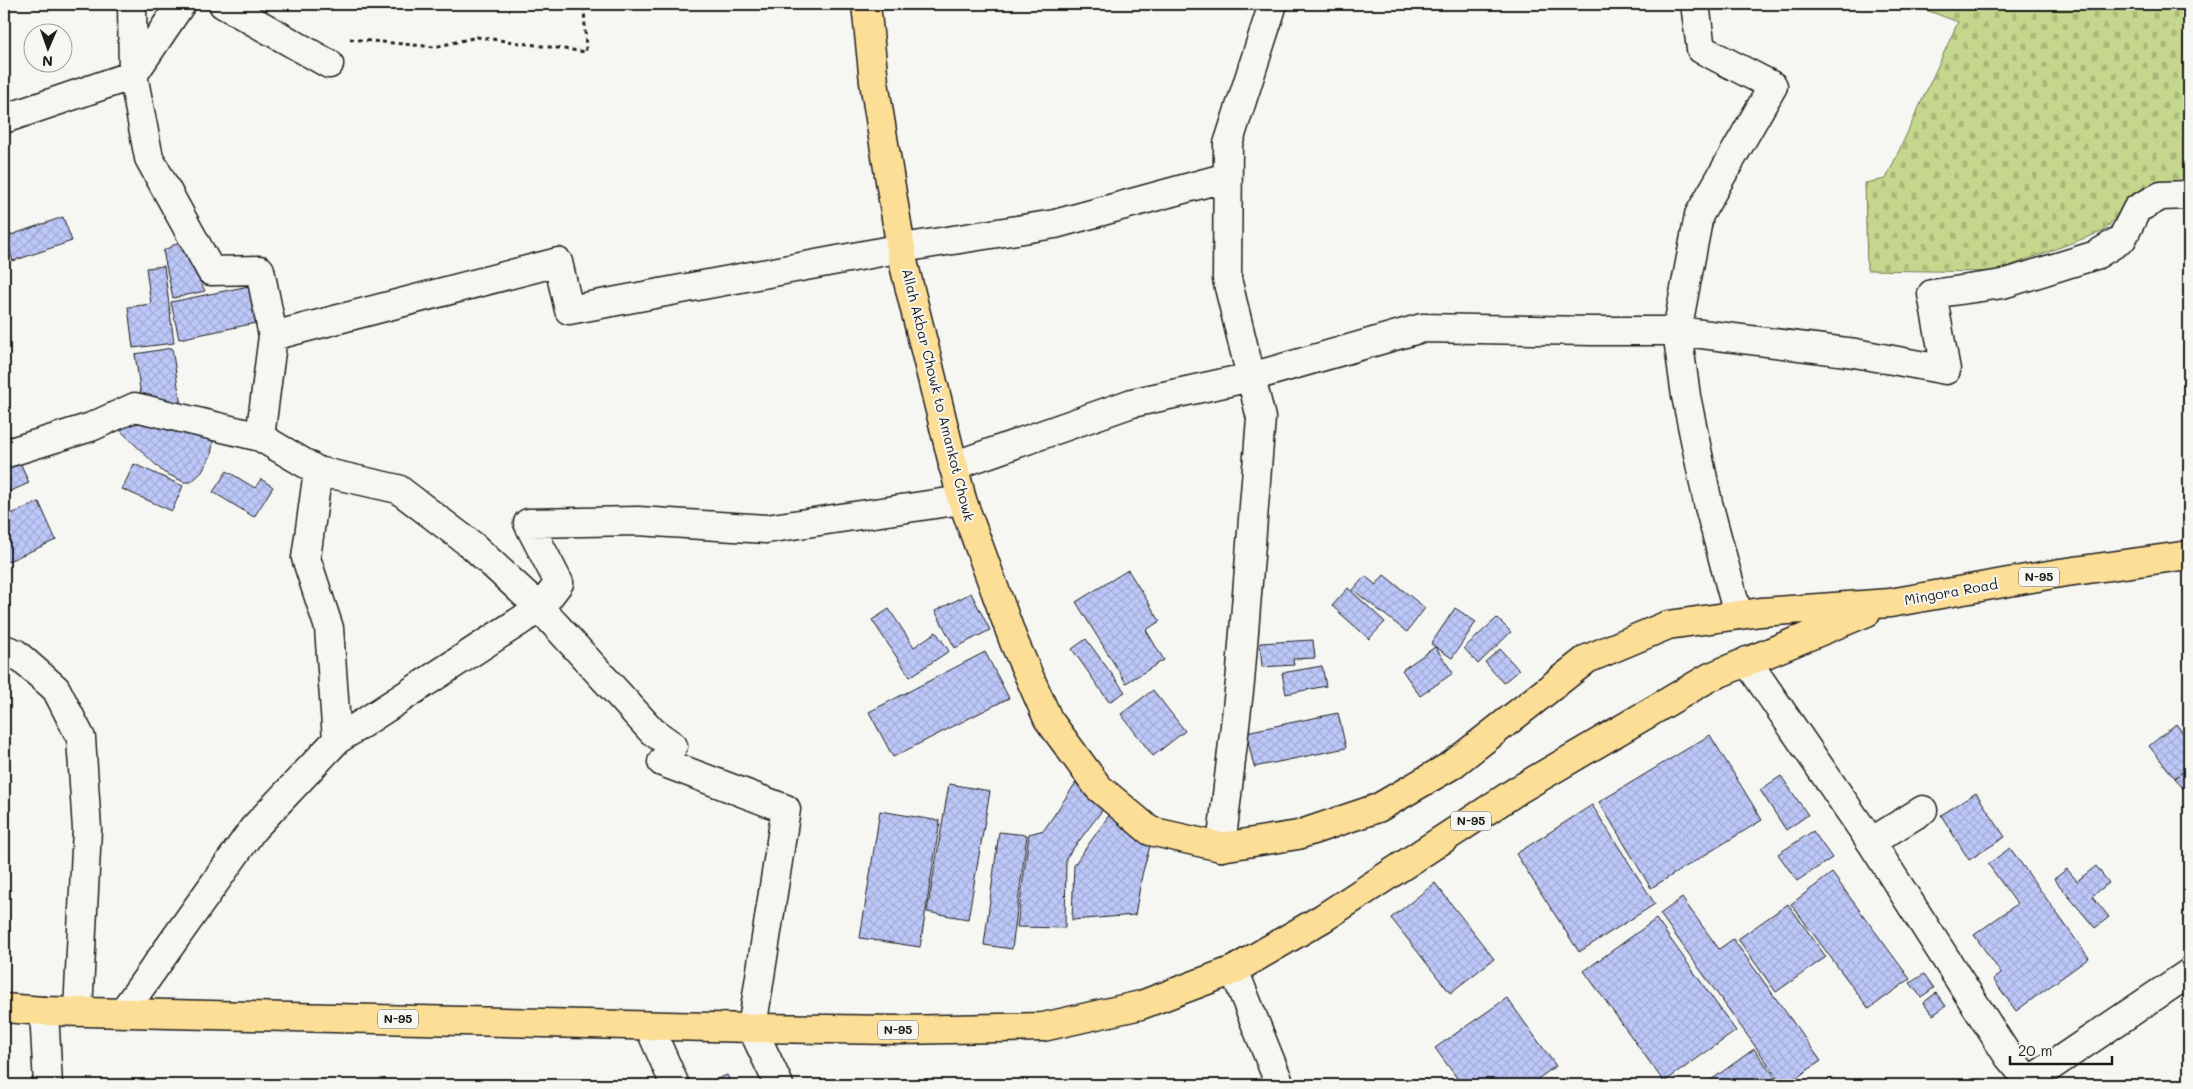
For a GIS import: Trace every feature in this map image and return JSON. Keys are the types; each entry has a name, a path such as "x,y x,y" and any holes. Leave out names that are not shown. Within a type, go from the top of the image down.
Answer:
{"main road":[{"name":"Allah Akbar Chowk to Amankot Chowk","path":"866,4 874,82 902,248 962,500 1014,642 1048,719 1098,787 1150,831 1221,847 1298,836 1378,808 1452,765 1587,659 1668,626 1738,616 1890,603"},
{"name":"Mingora Road","path":"1890,603 2060,573 2189,555"},
{"name":"N-95","path":"4,1008 44,1011 752,1028 899,1030 1043,1027 1141,1005 1234,970 1323,918 1518,790 1710,677 1890,603"}],"street":[{"path":"132,4 133,75 149,158 211,271 260,270 273,336 260,437"},
{"path":"4,119 133,75 181,4"},
{"path":"223,4 329,64"},
{"path":"1221,847 1240,682 1261,418 1227,279 1228,144 1273,4"},
{"path":"1695,4 1701,49 1773,86 1699,215 1677,331 1686,396 1708,503 1738,616"},
{"path":"273,336 558,262 568,310 902,248 1056,224 1228,177"},
{"path":"953,466 1132,403 1251,377 1422,328 1677,331 1855,353 1946,370 1932,294 2003,284 2096,255 2122,239 2137,208 2160,196 2189,195"},
{"path":"4,454 91,428 136,407 260,437 318,471 398,489 473,546 540,608 652,731 673,746 662,762 786,808 752,1028 779,1085"},
{"path":"318,471 306,558 329,628 337,740"},
{"path":"123,1012 253,829 337,740 540,608 559,583 528,523 638,522 766,529 962,500"},
{"path":"4,649 15,653 56,690 81,738 86,830 78,1011"},
{"path":"1747,661 1871,842 2008,1056 2029,1080 2189,973"},
{"path":"1871,842 1923,810"},
{"path":"1234,970 1280,1085"},
{"path":"44,1011 48,1085"},
{"path":"649,1026 675,1085"}],"path":[{"path":"329,64 340,39 435,47 476,36 586,52 584,4"}],"green space":[{"path":"1910,4 2189,4 2189,184 2136,193 2104,231 1993,272 1867,270 1865,183 1886,179 1958,22"}],"building":[{"path":"63,217 72,241 13,261 5,237"},
{"path":"179,242 205,291 173,298 163,251"},
{"path":"164,266 174,343 133,348 128,307 151,304 146,268"},
{"path":"249,286 256,323 179,339 171,302"},
{"path":"172,348 182,412 142,403 135,354"},
{"path":"133,415 215,430 211,455 202,472 191,482 184,482 163,472 119,429"},
{"path":"16,453 29,483 4,494 4,458"},
{"path":"134,464 183,486 172,511 122,489"},
{"path":"227,471 255,488 261,479 273,487 254,517 213,492"},
{"path":"39,502 56,540 4,563 4,517"},
{"path":"1128,570 1160,621 1146,630 1164,660 1126,683 1076,602"},
{"path":"1384,575 1425,608 1407,632 1353,590 1365,576 1376,585"},
{"path":"1348,588 1385,622 1369,639 1332,606"},
{"path":"971,593 990,630 955,648 935,611"},
{"path":"1455,608 1476,622 1452,658 1431,644"},
{"path":"889,609 914,647 936,632 949,651 910,677 872,620"},
{"path":"1497,618 1511,632 1478,664 1464,648"},
{"path":"1086,639 1125,692 1109,702 1072,649"},
{"path":"1313,640 1315,658 1293,659 1294,665 1262,667 1260,643"},
{"path":"1435,647 1453,673 1420,696 1402,670"},
{"path":"1500,649 1519,670 1503,683 1485,662"},
{"path":"985,652 1009,698 893,757 869,712"},
{"path":"1322,666 1326,686 1286,694 1282,673"},
{"path":"1153,690 1185,731 1153,756 1121,714"},
{"path":"1338,713 1346,748 1254,767 1246,732"},
{"path":"2176,724 2189,741 2189,767 2175,778 2149,746"},
{"path":"1710,735 1762,820 1651,888 1599,802"},
{"path":"2189,767 2189,796 2175,778"},
{"path":"1781,776 1808,815 1786,830 1760,790"},
{"path":"1077,781 1107,804 1066,858 1065,928 1017,927 1029,834 1044,830"},
{"path":"949,784 990,791 968,919 927,912"},
{"path":"1976,793 2005,837 1969,860 1941,815"},
{"path":"1592,805 1655,904 1579,952 1516,854"},
{"path":"880,811 940,821 920,947 860,938"},
{"path":"1112,811 1152,839 1142,875 1135,915 1072,920 1074,865"},
{"path":"1813,831 1832,858 1797,881 1778,854"},
{"path":"999,832 1027,835 1012,949 984,945"},
{"path":"2010,848 2089,958 2016,1011 1993,979 2001,973 1974,935 2017,904 1988,864"},
{"path":"2096,866 2109,883 2092,896 2109,917 2095,928 2054,879 2067,869 2077,881"},
{"path":"1832,873 1910,979 1869,1009 1791,904"},
{"path":"1435,883 1494,959 1450,993 1391,918"},
{"path":"1682,898 1719,949 1733,939 1821,1061 1786,1085 1783,1085 1660,914"},
{"path":"1788,904 1826,957 1776,992 1738,939"},
{"path":"1656,919 1736,1031 1664,1082 1584,971"},
{"path":"1924,974 1934,988 1921,997 1910,983"},
{"path":"1936,993 1946,1006 1933,1015 1923,1003"},
{"path":"1507,998 1556,1066 1529,1085 1462,1085 1435,1048"},
{"path":"1754,1049 1781,1085 1704,1085"},
{"path":"727,1075 732,1085 702,1085"}]}
